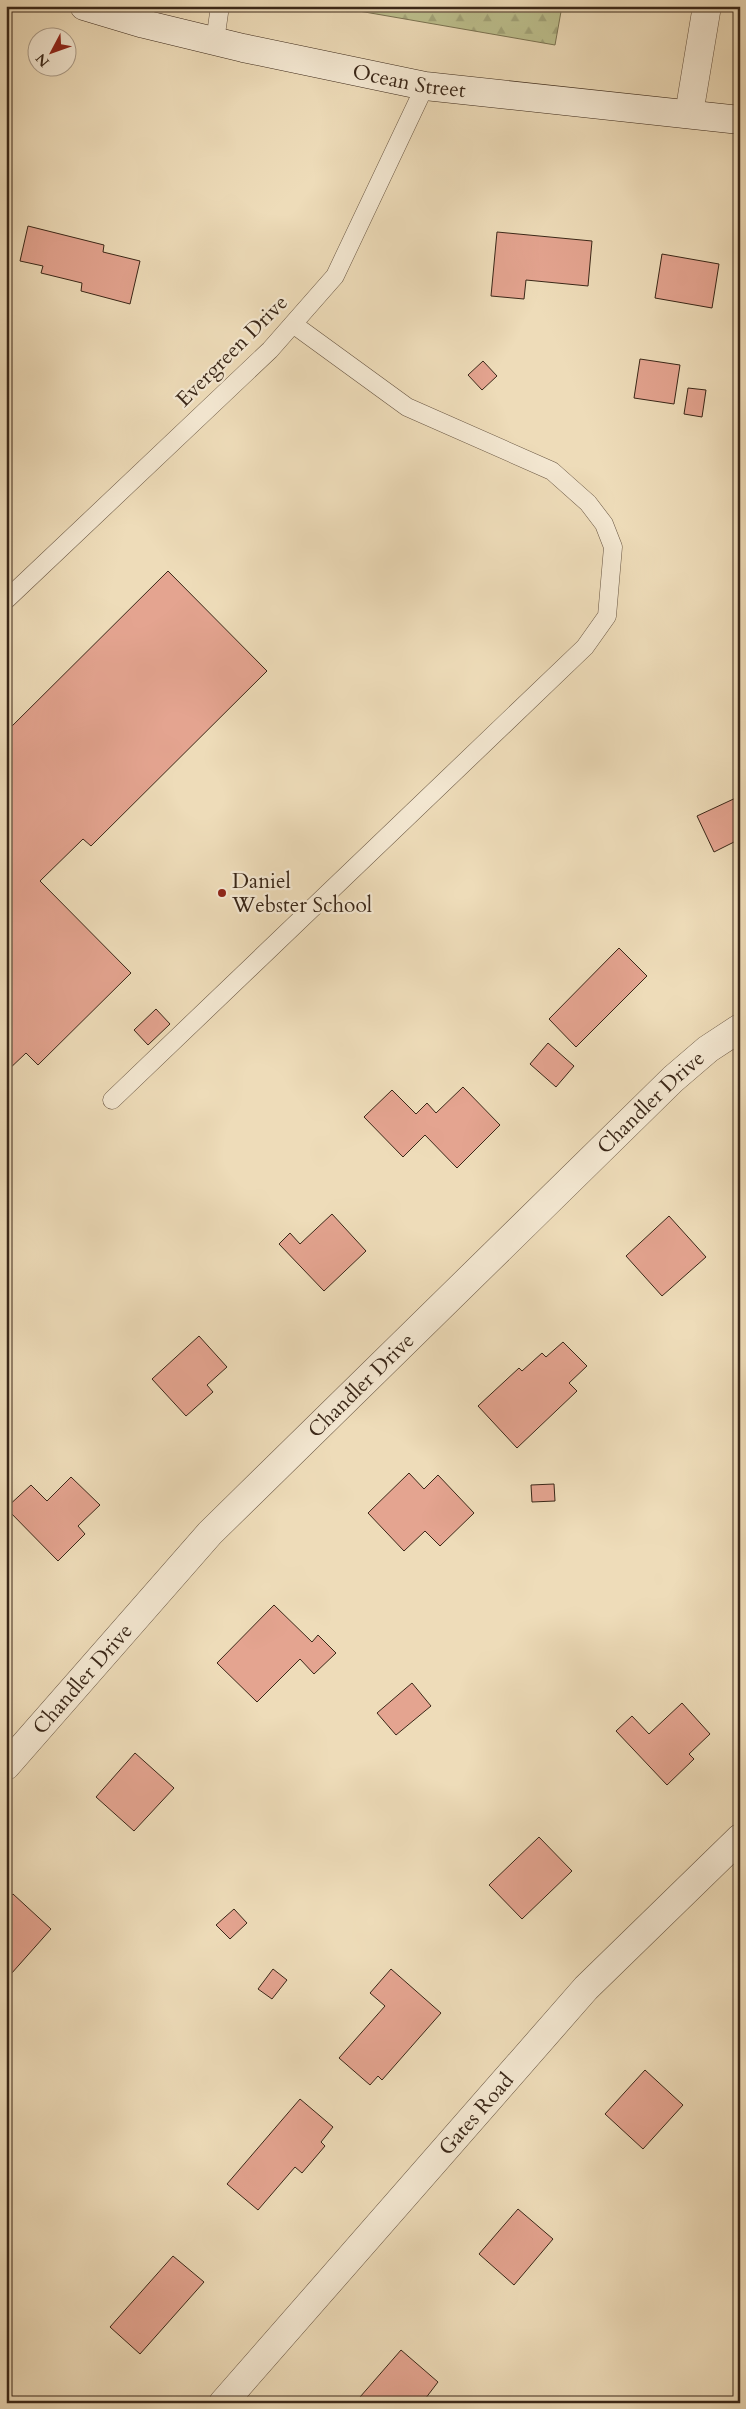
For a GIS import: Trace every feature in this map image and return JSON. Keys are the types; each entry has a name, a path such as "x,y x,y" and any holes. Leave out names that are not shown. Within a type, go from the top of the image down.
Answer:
{"street":[{"name":"Ocean Street","path":"84,6 215,41 425,86 740,120"},
{"path":"689,114 707,6"},
{"name":"Chandler Drive","path":"6,1766 210,1533 673,1079 708,1049 740,1028"},
{"name":"Gates Road","path":"223,2403 586,1988 740,1838"}],"lane":[{"path":"215,41 220,6"},
{"name":"Evergreen Drive","path":"6,600 262,357 335,276 425,86"},
{"path":"112,1100 585,647 607,616 613,547 604,524 588,504 566,482 552,471 407,407 293,324"}],"green space":[{"path":"330,6 492,6 514,12 528,6 562,6 555,45"}],"building":[{"path":"28,226 104,245 103,252 140,261 130,304 81,291 82,283 41,273 43,266 20,261"},
{"path":"497,232 592,241 588,286 526,280 524,299 491,296"},
{"path":"662,254 719,264 712,308 655,298"},
{"path":"640,359 680,365 674,404 634,398"},
{"path":"483,361 497,376 482,390 468,375"},
{"path":"688,388 706,390 702,417 684,414"},
{"path":"168,571 267,671 91,846 83,839 40,881 131,973 38,1065 26,1053 6,1072 6,732"},
{"path":"740,796 740,839 714,852 697,816"},
{"path":"619,948 647,976 576,1047 549,1019"},
{"path":"156,1009 170,1024 148,1045 134,1030"},
{"path":"548,1043 574,1066 556,1087 530,1064"},
{"path":"463,1087 500,1125 457,1168 425,1135 403,1157 364,1117 392,1090 416,1114 427,1103 436,1113"},
{"path":"332,1214 366,1251 324,1291 279,1244 290,1233 300,1244"},
{"path":"669,1216 706,1257 662,1296 626,1256"},
{"path":"199,1336 227,1367 207,1385 213,1392 186,1416 152,1379"},
{"path":"563,1342 587,1366 569,1383 577,1391 517,1448 478,1406 519,1368 522,1371 542,1353 546,1357"},
{"path":"409,1473 424,1489 438,1475 474,1513 440,1546 425,1531 404,1551 368,1513"},
{"path":"71,1477 100,1505 78,1526 85,1534 58,1561 6,1508 31,1485 47,1501"},
{"path":"554,1484 555,1501 532,1502 531,1485"},
{"path":"274,1605 312,1642 318,1635 336,1653 314,1674 300,1659 257,1702 217,1663"},
{"path":"412,1683 431,1706 396,1735 377,1713"},
{"path":"682,1703 710,1734 689,1754 694,1759 667,1785 616,1731 632,1716 649,1734"},
{"path":"135,1753 174,1788 134,1831 96,1797"},
{"path":"539,1837 572,1871 522,1919 489,1885"},
{"path":"13,1894 51,1929 11,1974 6,1970 6,1901"},
{"path":"234,1909 247,1923 230,1939 216,1925"},
{"path":"273,1969 287,1980 272,1999 258,1989"},
{"path":"391,1969 441,2013 382,2080 378,2076 370,2085 339,2058 385,2006 370,1993"},
{"path":"645,2070 683,2105 643,2149 605,2114"},
{"path":"300,2099 333,2127 321,2142 325,2146 302,2173 295,2167 258,2210 227,2184"},
{"path":"518,2209 553,2239 514,2285 479,2254"},
{"path":"173,2256 204,2282 140,2354 110,2327"},
{"path":"401,2350 438,2382 422,2403 366,2403 360,2397"},
{"path":"18,2397 25,2403 12,2403"}],"place":[{"name":"Daniel Webster School","path":"222,893"}]}
